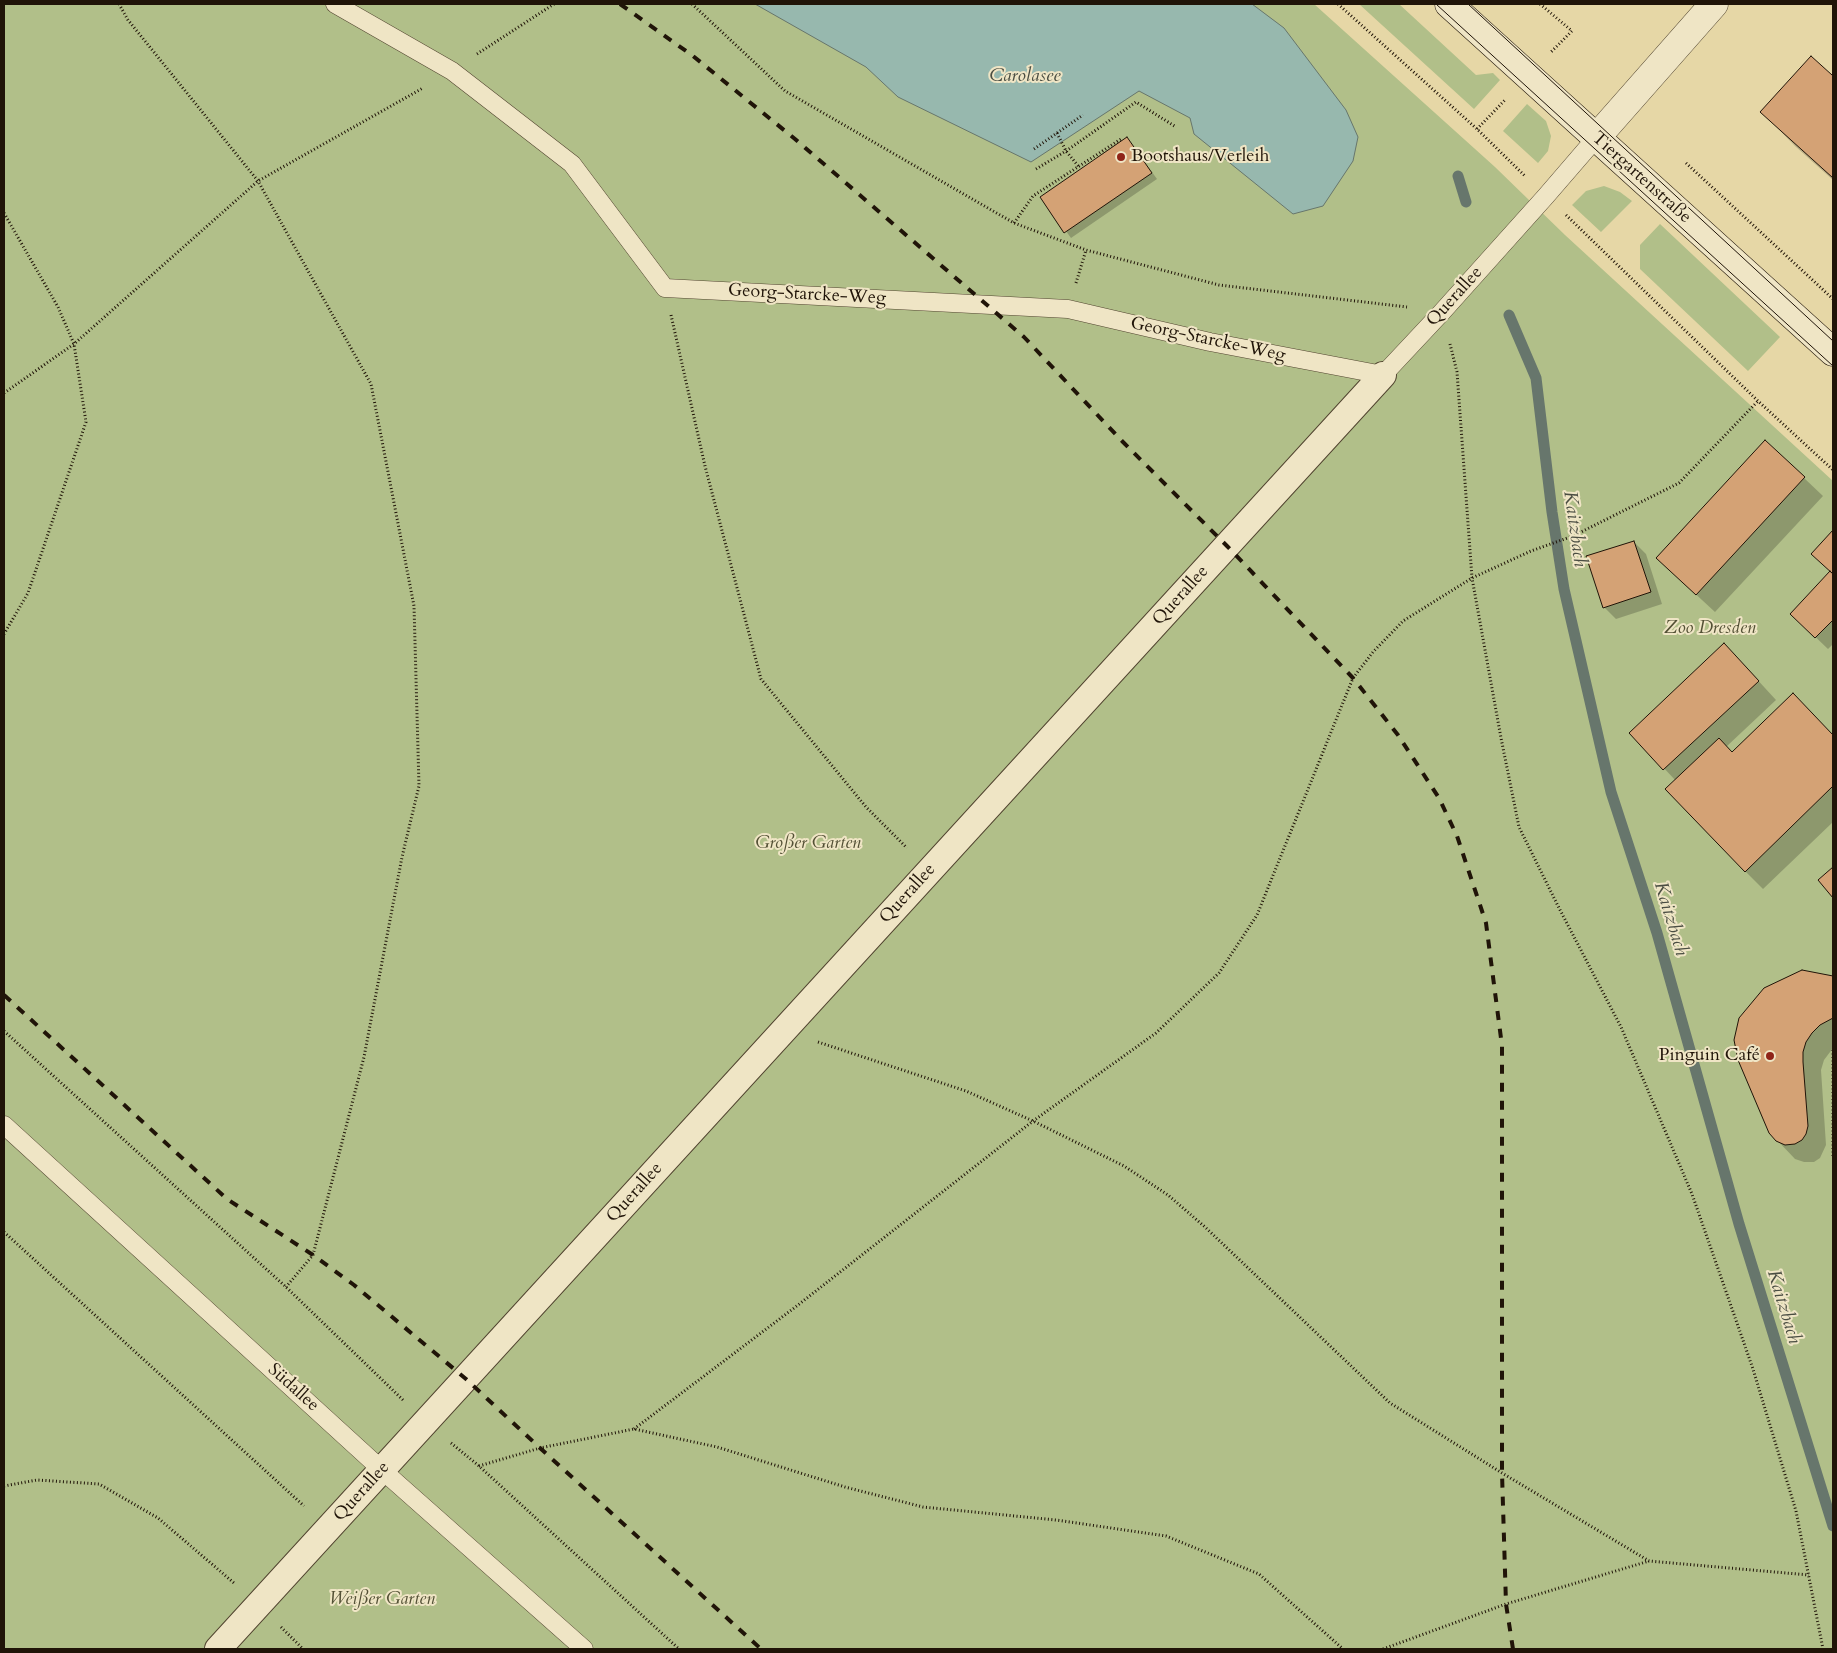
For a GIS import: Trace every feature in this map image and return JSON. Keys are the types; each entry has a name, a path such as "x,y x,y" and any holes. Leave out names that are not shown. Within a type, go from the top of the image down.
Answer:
{"main road":[{"name":"Tiergartenstraße","path":"1449,4 1833,352"},
{"path":"1596,138 1714,4"}],"street":[{"name":"Querallee","path":"218,1649 1383,375"}],"lane":[{"path":"335,4 452,71 572,164 665,288"},
{"name":"Querallee","path":"1383,375 1442,312 1596,138"},
{"name":"Georg-Starcke-Weg","path":"665,288 1068,309 1210,342 1383,375"},
{"name":"Südallee","path":"4,1125 382,1470 584,1649"}],"path":[{"path":"119,4 128,20 258,181 371,384 414,606 419,786 402,858 364,1057 312,1255 286,1287"},
{"path":"4,393 74,344 258,181 452,71 554,4"},
{"path":"692,4 785,91 1014,223 1086,250 1219,285 1442,312 1457,372 1472,578 1519,827 1559,908 1622,1026 1692,1194 1753,1369 1796,1511 1823,1649"},
{"path":"1338,4 1477,129 1758,401 1833,470"},
{"path":"1540,4 1572,31"},
{"path":"1477,129 1528,76"},
{"path":"1036,168 1066,151 1136,102 1176,127"},
{"path":"1034,149 1083,115"},
{"path":"1057,133 1066,151 1079,167"},
{"path":"1014,223 1033,196 1121,139"},
{"path":"1686,163 1833,299"},
{"path":"4,213 58,307 74,344 86,422 28,593 4,634"},
{"path":"665,288 705,466 761,679 866,807 930,870"},
{"path":"634,1429 782,1317 1034,1121 1156,1033 1219,973 1257,915 1354,678 1373,652 1403,621 1472,578 1532,551 1573,536 1679,483 1758,401"},
{"path":"4,1030 286,1287 426,1422 479,1466 679,1649"},
{"path":"784,1031 966,1091 1034,1121 1124,1166 1168,1195 1205,1227 1390,1403 1649,1561"},
{"path":"1833,1050 1833,1158"},
{"path":"4,1232 329,1528"},
{"path":"479,1466 540,1448 634,1429 716,1447 845,1488 923,1507 1056,1520 1166,1536 1259,1574 1343,1649"},
{"path":"4,1486 37,1480 99,1484 158,1518 259,1605 303,1649"},
{"path":"1383,1649 1506,1604 1649,1561 1809,1575"}],"green space":[{"name":"Großer Garten","path":"4,4 1314,4 1495,167 1565,235 1833,481 1833,1649 4,1649"},
{"path":"1359,4 1399,4 1476,75 1493,73 1500,80 1474,109"},
{"path":"1527,104 1546,121 1551,136 1548,151 1538,163 1503,131"},
{"path":"1604,186 1620,192 1632,201 1601,232 1572,205 1586,191"},
{"path":"1660,224 1780,337 1748,371 1640,269 1640,245"}],"water":[{"name":"Carolasee","path":"755,4 1252,4 1284,28 1346,110 1358,137 1353,161 1323,206 1293,214 1194,134 1190,118 1139,91 1031,162 898,97 866,67"}],"building":[{"path":"1811,56 1832,75 1833,73 1833,178 1760,112"},
{"path":"1127,137 1152,173 1064,233 1040,197"},
{"path":"1765,440 1805,477 1696,595 1656,558"},
{"path":"1833,530 1833,574 1811,554"},
{"path":"1634,541 1651,592 1603,608 1586,556"},
{"path":"1830,571 1833,574 1833,620 1815,638 1790,614"},
{"path":"1724,643 1759,681 1663,770 1629,733"},
{"path":"1793,693 1833,735 1833,786 1745,872 1665,789 1719,738 1732,752"},
{"path":"1833,867 1833,898 1818,880"},
{"name":"Pinguin Café","path":"1802,970 1833,976 1833,1018 1820,1025 1806,1042 1803,1062 1808,1126 1802,1140 1795,1144 1785,1145 1776,1141 1769,1133 1738,1060 1734,1040 1739,1018 1764,988"}],"waterway":[{"name":"Kaitzbach","path":"1458,176 1466,202"},
{"name":"Kaitzbach","path":"1509,315 1536,378 1552,512 1564,589 1611,792 1657,933 1739,1224 1833,1526"}],"tram line":[{"path":"1436,4 1833,366"},
{"path":"1468,4 1833,341"}],"railway":[{"path":"620,4 693,56 795,139 1024,337 1122,441 1227,546 1353,678 1398,735 1439,798 1457,836 1486,923 1502,1046 1502,1473 1506,1604 1513,1649"},
{"path":"4,995 227,1199 313,1255 354,1285 466,1379 761,1649"}],"place":[{"name":"Bootshaus/Verleih","path":"1121,157"},
{"name":"Pinguin Café","path":"1770,1056"}],"park label":[{"name":"Zoo Dresden","path":"1710,629"},
{"name":"Weißer Garten","path":"382,1600"}]}
